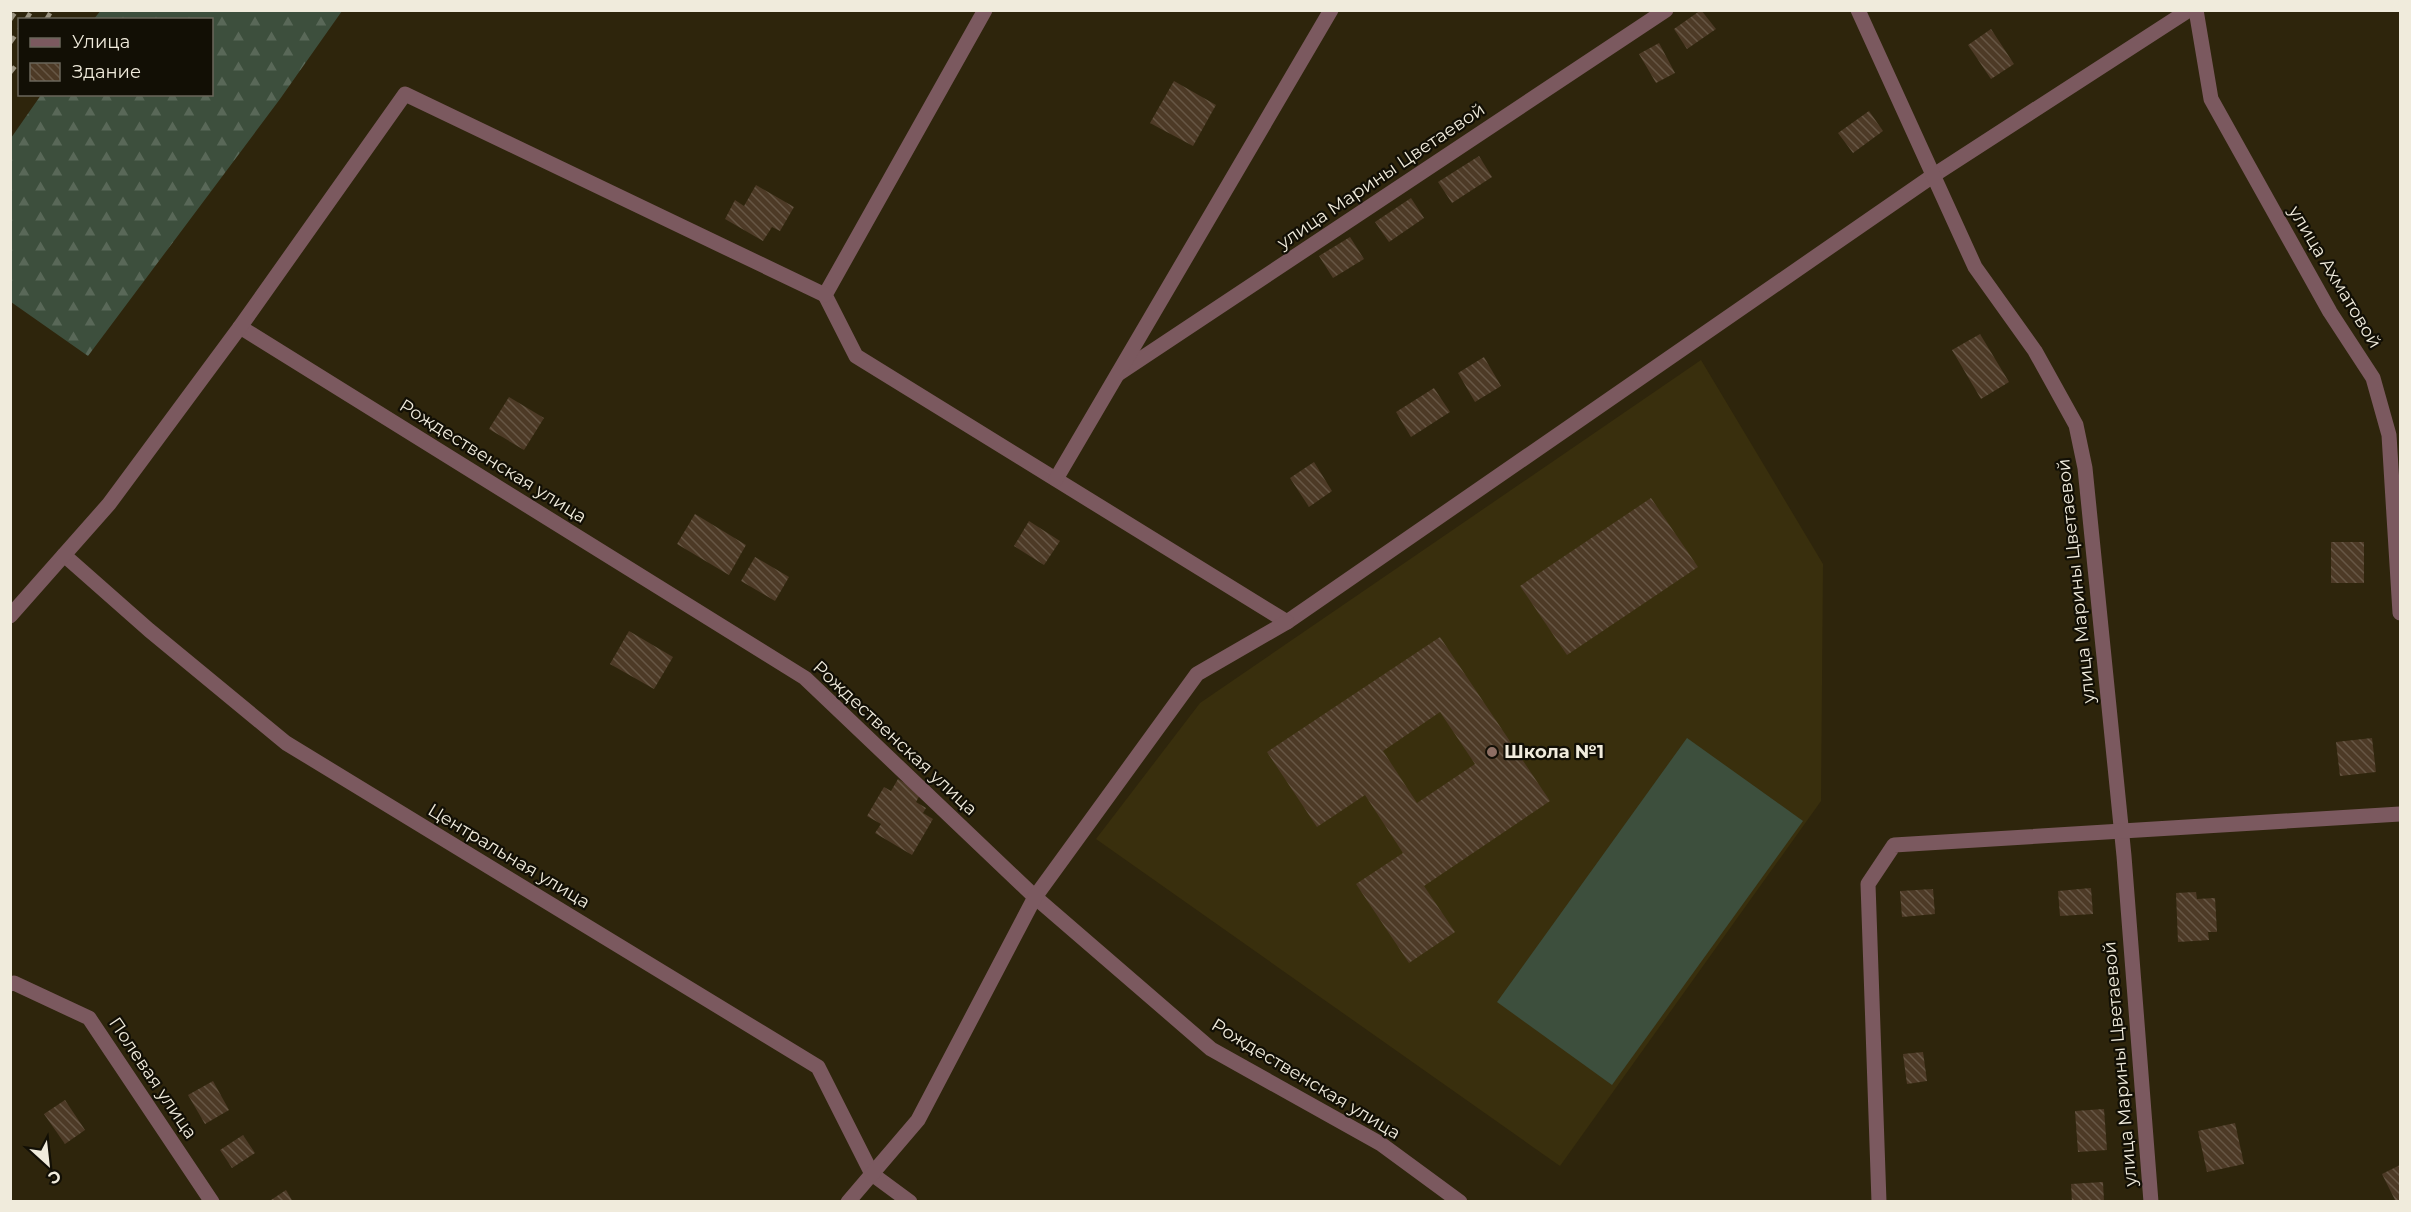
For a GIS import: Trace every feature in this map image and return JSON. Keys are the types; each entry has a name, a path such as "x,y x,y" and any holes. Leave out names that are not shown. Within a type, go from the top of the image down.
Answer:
{"street":[{"path":"825,295 985,10"},
{"name":"улица Марины Цветаевой","path":"1056,479 1331,10"},
{"name":"улица Марины Цветаевой","path":"1118,374 1666,10"},
{"name":"улица Марины Цветаевой","path":"1857,10 1975,267 2035,351 2076,425 2085,468 2121,831 2151,1202"},
{"path":"848,1202 918,1120 1035,897 1197,674 1287,622 1934,175 2189,10"},
{"name":"улица Ахматовой","path":"2196,10 2211,99 2330,312 2373,378 2389,435 2400,613"},
{"path":"10,616 109,504 240,327 405,94 825,295 856,356 1287,622"},
{"name":"Рождественская улица","path":"240,327 805,678 1035,897 1211,1049 1381,1144 1460,1202"},
{"name":"Центральная улица","path":"64,555 149,630 286,743 818,1067 872,1174 910,1202"},
{"path":"1879,1202 1868,884 1894,845 2400,814"},
{"name":"Полевая улица","path":"10,984 14,983 89,1018 212,1202"}],"shaded area":[{"name":"Школа №1","path":"1701,360 1823,564 1821,801 1560,1166 1096,839 1200,703"}],"green space":[{"path":"101,10 342,11 280,99 88,356 11,302 11,138 40,96 213,96 213,18 95,18"},
{"path":"1687,738 1803,821 1612,1085 1497,1002"}],"building":[{"path":"1701,10 1716,29 1687,49 1674,29"},
{"path":"1991,29 2014,64 1991,79 1968,45"},
{"path":"1659,43 1675,73 1656,83 1639,54"},
{"path":"1174,81 1216,105 1193,146 1150,123"},
{"path":"1869,111 1883,131 1853,153 1838,133"},
{"path":"1479,156 1492,177 1452,203 1438,182"},
{"path":"756,185 794,207 780,231 772,227 763,241 725,219 735,200 744,206"},
{"path":"1411,198 1424,218 1389,242 1375,222"},
{"path":"1350,237 1364,259 1333,278 1319,256"},
{"path":"1980,334 2009,382 1981,399 1952,350"},
{"path":"1484,357 1501,386 1475,402 1458,373"},
{"path":"1434,388 1450,412 1411,437 1396,412"},
{"path":"509,397 544,418 524,450 489,429"},
{"path":"1314,462 1332,491 1309,507 1290,478"},
{"path":"1651,498 1698,567 1567,655 1520,586"},
{"path":"695,514 746,545 729,575 677,544"},
{"path":"1029,521 1060,541 1044,565 1014,546"},
{"path":"2331,542 2364,542 2364,583 2331,583"},
{"path":"755,557 789,577 775,601 741,581"},
{"path":"629,631 673,657 654,689 610,664"},
{"path":"1440,637 1550,801 1424,886 1455,932 1409,963 1356,884 1403,853 1365,795 1317,827 1267,752","holes":["1440,712 1475,764 1417,803 1383,751"]},
{"path":"2372,738 2376,772 2340,776 2336,742"},
{"path":"898,779 921,793 916,802 926,808 923,813 933,819 912,855 875,833 881,824 867,816 884,787 891,791"},
{"path":"2091,888 2093,914 2060,916 2058,891"},
{"path":"1933,889 1935,914 1902,917 1900,891"},
{"path":"2196,892 2197,899 2215,898 2217,932 2208,932 2209,940 2178,942 2176,893"},
{"path":"1923,1052 1927,1081 1907,1084 1903,1054"},
{"path":"213,1081 229,1110 205,1124 188,1095"},
{"path":"65,1100 85,1130 65,1144 44,1114"},
{"path":"2104,1109 2107,1150 2078,1152 2075,1111"},
{"path":"2235,1123 2244,1164 2207,1172 2198,1131"},
{"path":"243,1135 255,1153 232,1168 220,1150"},
{"path":"2400,1165 2400,1202 2396,1202 2382,1174"},
{"path":"2103,1182 2104,1202 2072,1202 2071,1184"},
{"path":"286,1190 293,1202 268,1202"}],"railway":[{"path":"10,20 17,10"},
{"path":"27,18 32,10"},
{"path":"47,18 52,10"},
{"path":"10,43 18,32"},
{"path":"10,73 18,63"}],"place":[{"name":"Школа №1","path":"1492,752"}]}
